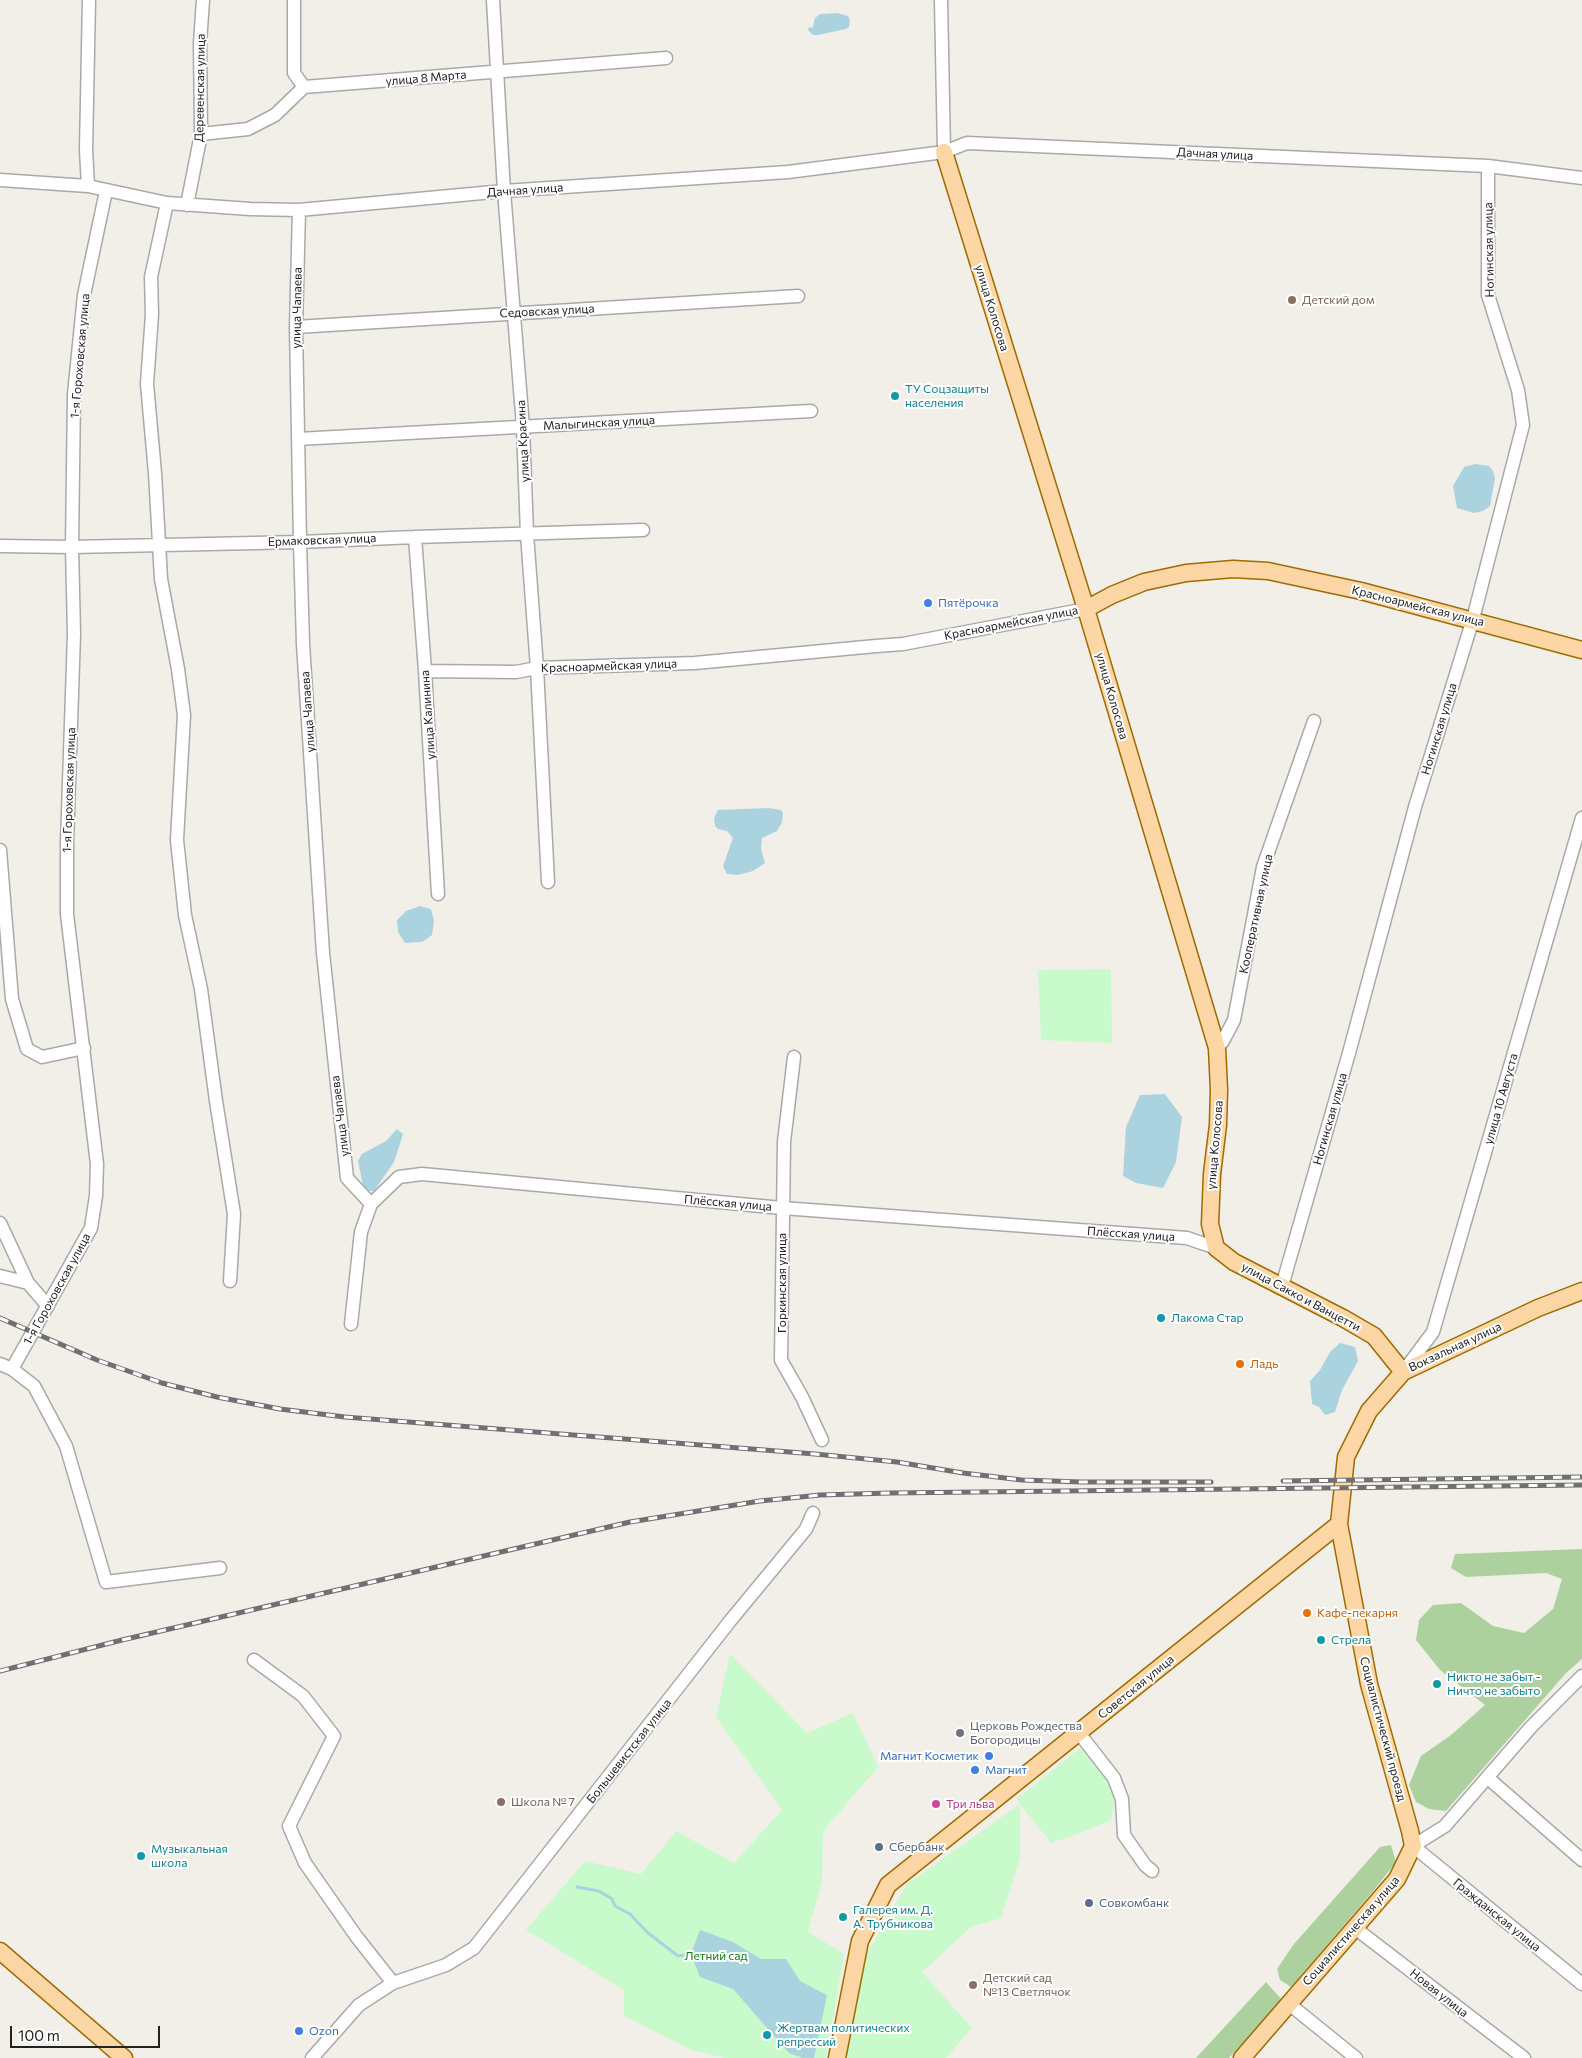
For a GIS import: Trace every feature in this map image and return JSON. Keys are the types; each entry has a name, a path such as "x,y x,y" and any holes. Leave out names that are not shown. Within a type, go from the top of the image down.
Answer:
{"main road":[{"name":"улица Колосова","path":"944,152 1086,609 1217,1048 1218,1125 1212,1174 1210,1224 1216,1248"},
{"name":"Красноармейская улица","path":"1086,609 1112,595 1144,582 1186,574 1232,569 1268,571 1314,580 1473,620 1582,650"},
{"name":"улица Сакко и Ванцетти","path":"1216,1248 1234,1262 1374,1336 1403,1372"},
{"name":"Вокзальная улица","path":"1339,1524 1346,1457 1370,1411 1403,1372 1538,1308 1582,1292"},
{"name":"Советская улица","path":"837,2058 860,1941 888,1885 1339,1524"},
{"name":"Социалистический проезд","path":"1339,1524 1369,1684 1413,1846"},
{"name":"Социалистическая улица","path":"1242,2058 1397,1879 1413,1846"},
{"path":"0,1951 124,2058"}],"street":[{"path":"88,186 86,150 89,0"},
{"name":"Деревенская улица","path":"187,205 201,134 200,43 203,0"},
{"path":"201,134 248,129 275,115 304,88 294,73 294,0"},
{"name":"улица Красина","path":"493,0 504,191 523,427 527,534 538,668 548,882"},
{"path":"941,0 944,152"},
{"name":"улица 8 Марта","path":"304,88 666,58"},
{"name":"Дачная улица","path":"0,180 88,186 167,203 250,209 299,210 504,191 788,172 944,152 967,143 1488,166 1582,178"},
{"name":"Ногинская улица","path":"1282,1286 1349,1053 1415,807 1473,620 1523,426 1518,390 1488,295 1488,166"},
{"name":"1-я Гороховская улица","path":"6,1366 48,1306 91,1228 96,1196 96,1164 67,914 67,842 74,634 72,548 74,394 84,295 106,191"},
{"path":"167,203 151,277 152,314 147,384 155,473 161,579 178,668 184,715 177,840 185,915 201,989 234,1214 230,1281"},
{"name":"улица Чапаева","path":"299,210 296,327 300,542 304,653 323,953 333,1061 347,1178 371,1204"},
{"name":"Седовская улица","path":"296,327 798,296"},
{"name":"Малыгинская улица","path":"298,439 811,411"},
{"name":"Ермаковская улица","path":"0,546 72,548 643,530"},
{"name":"улица Калинина","path":"415,536 438,894"},
{"name":"Красноармейская улица","path":"425,671 516,672 538,668 695,663 902,644 1086,609"},
{"name":"Кооперативная улица","path":"1217,1048 1224,1041 1234,1020 1263,867 1314,721"},
{"name":"улица 10 Августа","path":"1403,1372 1434,1332 1582,818"},
{"path":"0,850 12,999 27,1049 42,1057 84,1048"},
{"name":"Горкинская улица","path":"794,1057 784,1142 781,1360 802,1397 822,1440"},
{"name":"Плёсская улица","path":"351,1324 362,1232 371,1204 399,1177 422,1174 782,1208 1188,1238 1216,1248"},
{"path":"0,1223 28,1283 48,1306"},
{"path":"0,1276 28,1283"},
{"path":"6,1366 34,1386 66,1446 106,1582 220,1568"},
{"name":"Большевистская улица","path":"312,2058 359,2006 393,1983 446,1965 474,1948 730,1621 806,1529 813,1513"},
{"path":"254,1660 304,1696 334,1736 289,1826 305,1863 356,1936 393,1983"},
{"path":"1413,1846 1445,1826 1531,1727 1582,1676"},
{"path":"1079,1733 1114,1778 1122,1799 1124,1835 1145,1865 1152,1871"},
{"path":"1488,1778 1582,1860"},
{"name":"Гражданская улица","path":"1413,1846 1582,1984"},
{"name":"Новая улица","path":"1355,1928 1524,2058"},
{"path":"1288,2003 1356,2058"}],"green space":[{"path":"1111,969 1112,1043 1041,1040 1038,970"},
{"path":"1582,1549 1582,1659 1566,1673 1446,1811 1429,1809 1416,1802 1409,1785 1421,1756 1451,1735 1485,1705 1440,1670 1416,1640 1419,1620 1433,1605 1461,1603 1493,1626 1524,1633 1553,1609 1562,1579 1546,1573 1466,1577 1451,1568 1455,1554"},
{"name":"Летний сад","path":"730,1654 807,1733 853,1713 878,1767 823,1831 822,1881 808,1932 844,1954 826,2058 725,2058 691,2050 624,2016 624,1990 526,1930 585,1861 641,1874 676,1831 734,1863 782,1810 716,1717"},
{"path":"1084,1747 1106,1774 1116,1795 1111,1820 1051,1843 1017,1799 1075,1752"},
{"path":"1020,1804 1020,1858 1001,1918 971,1927 922,1972 972,2028 946,2058 846,2058 863,1960 907,1884"},
{"path":"1391,1845 1396,1862 1374,1890 1291,1987 1280,1980 1277,1969 1294,1944 1380,1847"},
{"path":"1266,1982 1282,2000 1229,2058 1196,2058"}],"water":[{"path":"837,13 848,16 850,20 849,27 818,35 813,35 808,30 808,28 813,27 815,18 820,14"},
{"path":"1475,464 1489,466 1495,478 1490,506 1483,511 1474,513 1457,508 1453,486 1464,467"},
{"path":"768,808 781,810 783,813 782,822 777,831 762,838 761,849 765,863 753,871 738,875 727,874 723,866 733,838 727,831 718,829 715,826 714,818 718,810"},
{"path":"420,906 431,909 434,921 432,935 422,942 405,943 398,932 397,920 406,911"},
{"path":"1165,1094 1182,1117 1176,1162 1163,1188 1136,1183 1123,1176 1126,1127 1140,1095"},
{"path":"397,1129 403,1134 394,1162 374,1191 369,1191 363,1186 358,1161 362,1154 386,1141"},
{"path":"1340,1343 1355,1347 1358,1361 1342,1390 1335,1412 1325,1415 1319,1407 1312,1404 1310,1381 1320,1370 1330,1352"},
{"path":"700,1930 733,1942 761,1959 786,1959 800,1981 827,1995 814,2058 803,2058 789,2053 733,1989 700,1977 691,1954"}],"waterway":[{"path":"577,1887 599,1891 612,1899 615,1906 630,1914 647,1932 678,1956 691,1954"}],"railway":[{"path":"0,1318 97,1360 162,1383 217,1397 280,1409 345,1417 815,1454 897,1462 1022,1480 1211,1482"},
{"path":"1283,1481 1582,1477"},
{"path":"0,1671 122,1640 630,1522 760,1501 820,1495 891,1493 1582,1485"}],"place":[{"name":"Детский дом","path":"1292,300"},
{"name":"ТУ Соцзащиты населения","path":"895,396"},
{"name":"Пятёрочка","path":"928,603"},
{"name":"Лакома Стар","path":"1161,1318"},
{"name":"Ладь","path":"1240,1364"},
{"name":"Кафе-пекарня","path":"1307,1613"},
{"name":"Стрела","path":"1321,1640"},
{"name":"Никто не забыт - Ничто не забыто","path":"1437,1684"},
{"name":"Церковь Рождества Богородицы","path":"960,1733"},
{"name":"Магнит Косметик","path":"989,1756"},
{"name":"Магнит","path":"975,1770"},
{"name":"Школа № 7","path":"501,1802"},
{"name":"Три льва","path":"936,1804"},
{"name":"Сбербанк","path":"879,1847"},
{"name":"Музыкальная школа","path":"141,1856"},
{"name":"Совкомбанк","path":"1089,1903"},
{"name":"Галерея им. Д. А. Трубникова","path":"843,1917"},
{"name":"Детский сад №13 Светлячок","path":"973,1985"},
{"name":"Ozon","path":"299,2031"},
{"name":"Жертвам политических репрессий","path":"767,2035"}]}
